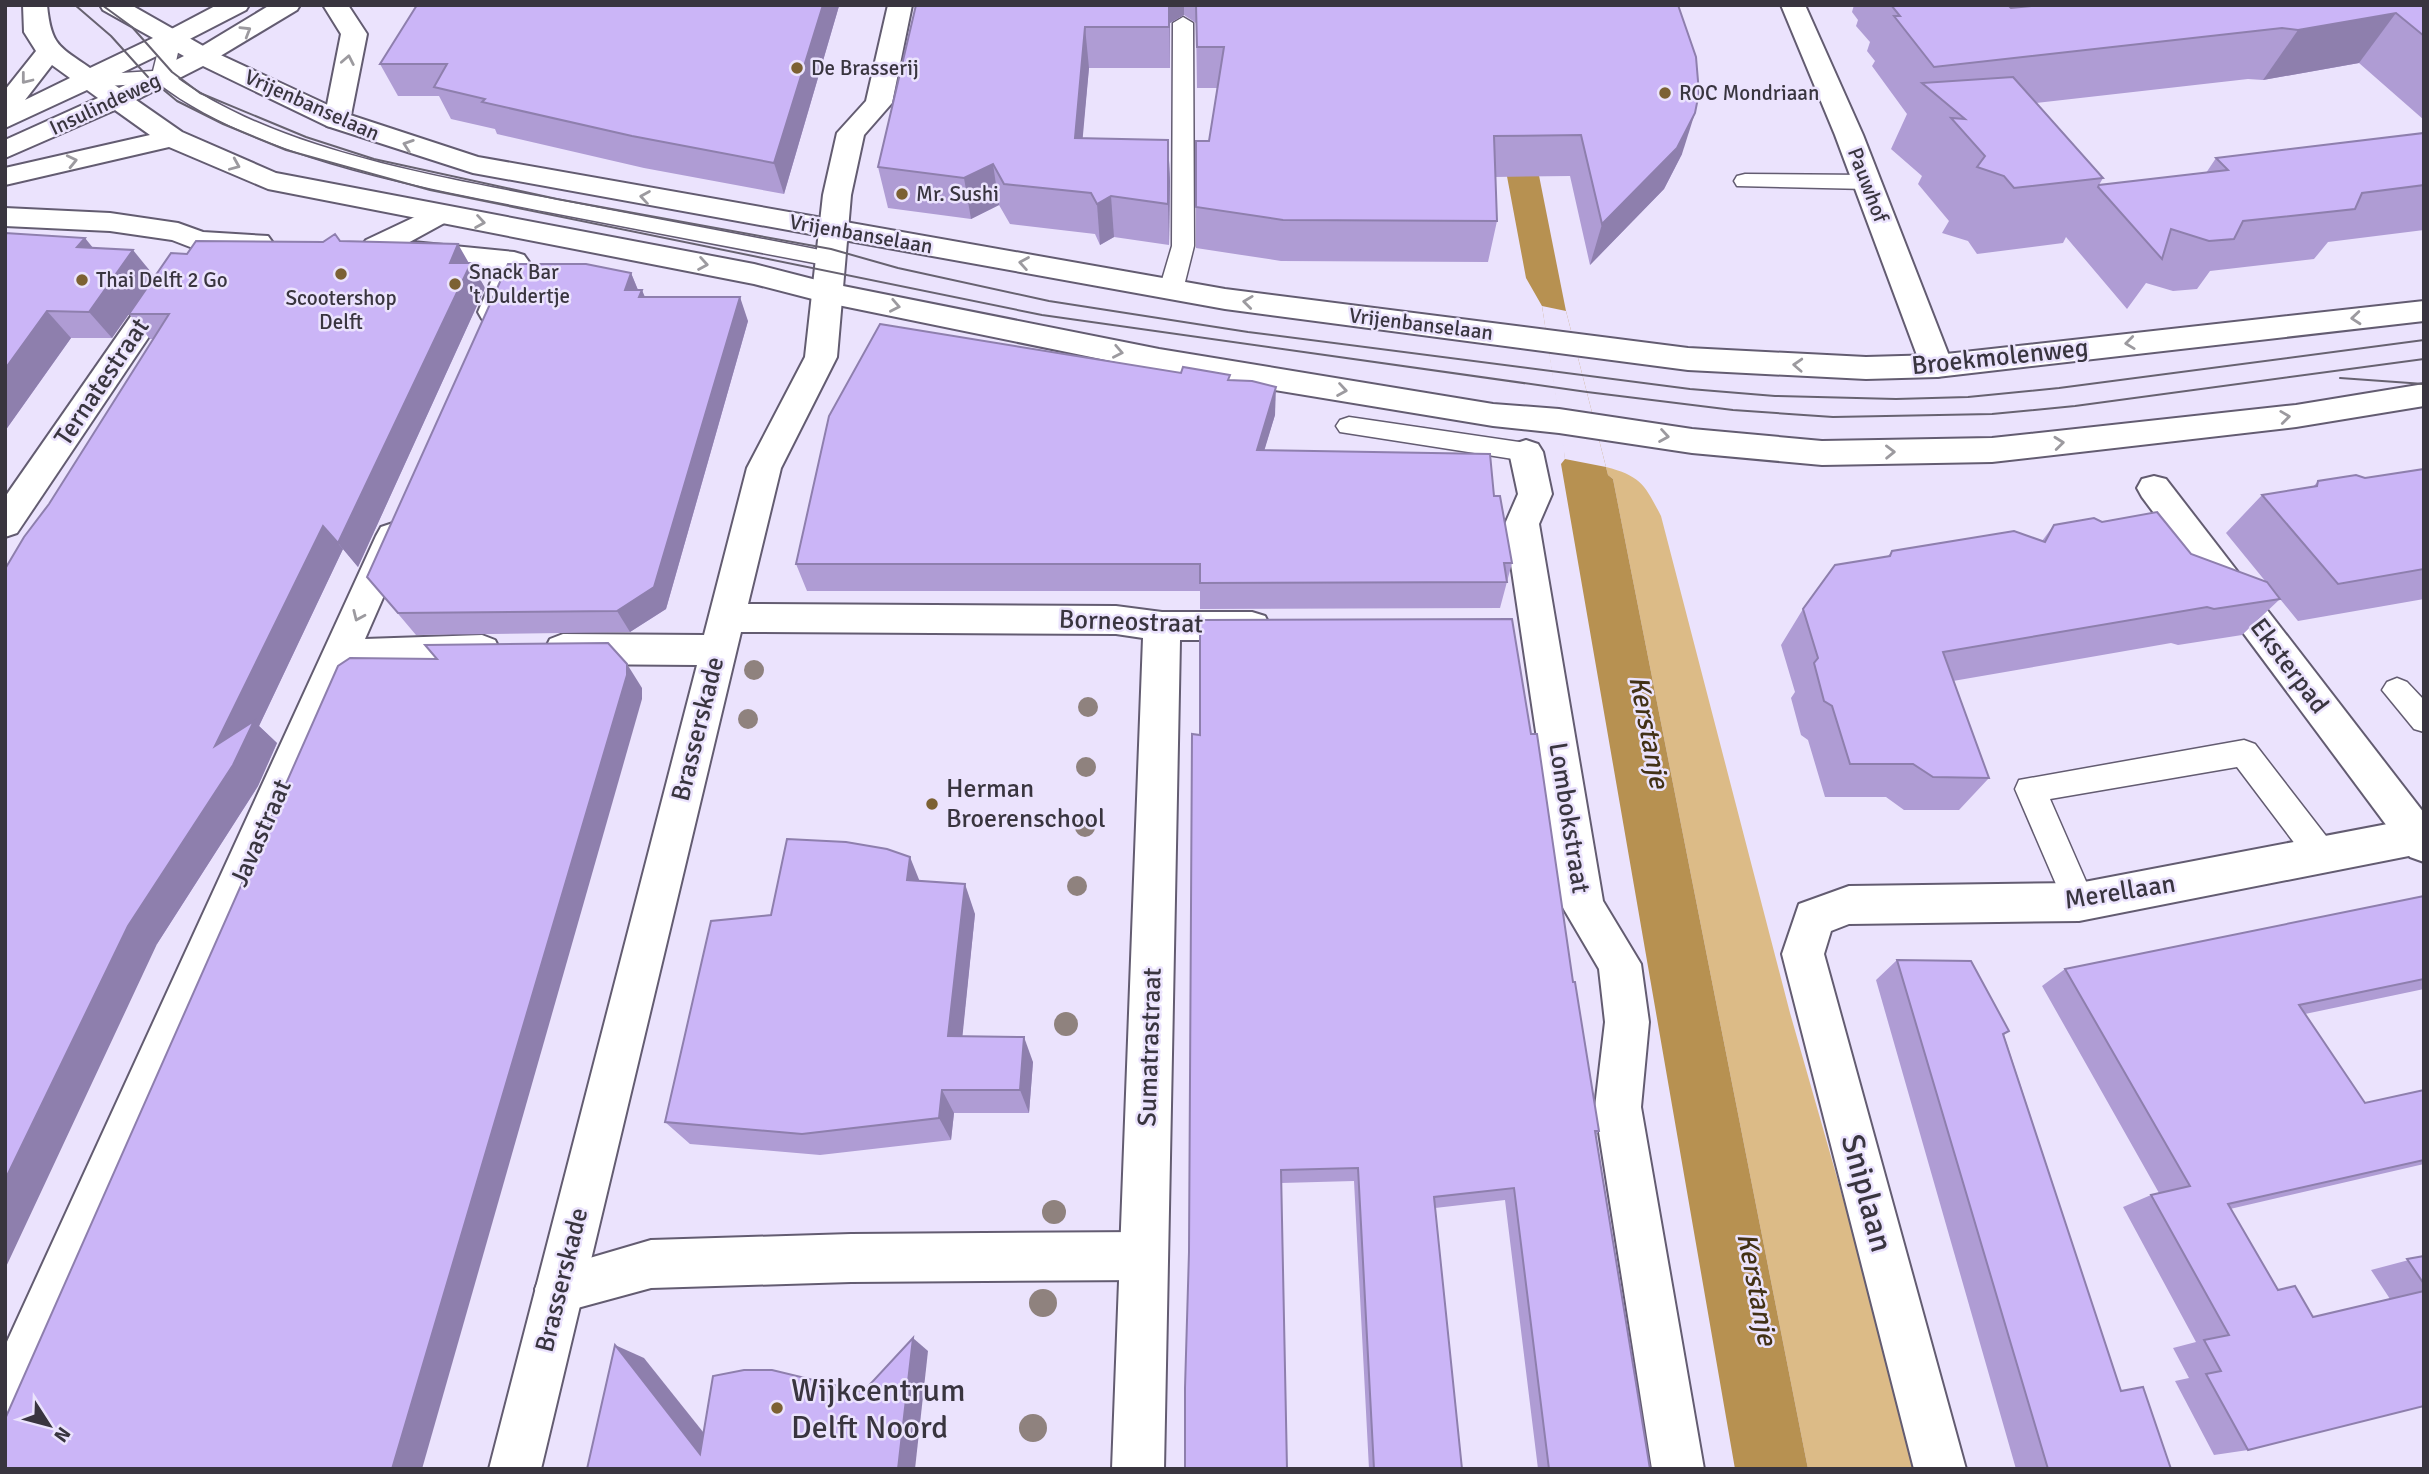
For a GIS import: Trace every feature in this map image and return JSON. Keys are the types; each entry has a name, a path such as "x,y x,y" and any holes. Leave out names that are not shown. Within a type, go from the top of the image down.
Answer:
{"street":[{"path":"5,108 49,51 37,32 35,5"},
{"name":"Vrijenbanselaan","path":"112,5 203,56 337,120 473,165 1171,290 1575,344"},
{"name":"Insulindeweg","path":"5,120 89,81 237,5"},
{"name":"Insulindeweg","path":"5,150 118,99 203,56 288,5"},
{"path":"335,5 354,34 337,120"},
{"name":"Brasserskade","path":"515,1469 764,468 821,357 837,195 851,133 879,103 901,5"},
{"name":"Pauwhof","path":"1793,5 1867,182 1937,366"},
{"name":"Vrijenbanselaan","path":"49,51 172,138 268,180 754,274 829,276 1159,360 1493,415 1559,421 1692,441 1822,453 1992,450 2296,416 2424,395"},
{"path":"5,177 172,138"},
{"path":"438,215 362,246 514,262 481,338"},
{"path":"5,217 110,222 178,232 198,241 280,244"},
{"name":"Ternatestraat","path":"5,524 198,241"},
{"name":"Broekmolenweg","path":"1575,344 1688,359 1867,369 1937,366 2319,321 2424,312"},
{"name":"Lombokstraat","path":"1526,452 1535,494 1522,524 1523,625 1583,906 1619,964 1627,1022 1618,1107 1678,1469"},
{"name":"Eksterpad","path":"2154,488 2422,838"},
{"name":"Javastraat","path":"5,1404 408,503"},
{"name":"Borneostraat","path":"341,655 518,649 722,634 1116,620 1161,626 1287,626"},
{"name":"Sumatrastraat","path":"1138,1469 1161,626"},
{"name":"Merellaan","path":"1814,918 1849,905 2079,902 2422,838"},
{"name":"Sniplaan","path":"1814,918 1803,954 1940,1469"},
{"path":"559,1289 651,1264 850,1258 1144,1256"}],"lane":[{"path":"1171,290 1183,246 1183,23"},
{"path":"89,81 162,77 171,39"},
{"name":"Vrijenbanselaan","path":"162,77 190,98 294,143 435,183 550,206 829,276"},
{"path":"1745,181 1867,182"},
{"path":"1349,426 1526,452"},
{"path":"2397,690 2424,720"},
{"path":"2079,902 2029,789 2244,753 2322,855"}],"shaded area":[{"path":"1606,467 1627,474 1641,483 1661,516 1790,1013 1852,1230 1915,1469 1808,1469 1613,479 1608,475"}],"water":[{"name":"Kerstanje","path":"1475,5 1505,5 1566,311 1608,475 1613,479 1808,1469 1735,1469 1561,464 1565,459 1564,446 1542,306 1526,278"}],"pier":[{"path":"1542,306 1566,311 1606,467 1565,459"}],"building":[{"path":"417,5 823,5 774,163 632,136 482,102 485,99 434,87 447,64 380,64"},
{"path":"916,5 1169,5 1169,27 1085,27 1075,138 1168,140 1168,204 1111,196 1097,204 1091,193 1004,184 993,164 964,178 878,167"},
{"path":"1196,5 1678,5 1696,57 1699,93 1695,113 1677,148 1602,224 1581,135 1494,136 1497,221 1283,220 1196,207 1196,141 1209,141 1224,47 1197,47"},
{"path":"1891,5 2008,5 2011,8 2042,5 2424,5 2424,36 2396,13 2298,30 2282,28 1934,67 1894,16 1900,16"},
{"path":"2013,77 2103,178 2014,188 2004,176 1977,167 1985,156 1951,118 1965,119 1922,83"},
{"path":"2424,133 2424,185 2362,193 2355,209 2243,221 2234,239 2209,241 2171,229 2162,259 2098,187 2228,170 2216,158"},
{"path":"5,233 85,238 77,247 133,250 89,312 47,311 5,369"},
{"path":"335,234 340,241 458,244 450,263 471,263 338,543 323,526 215,746 254,721 233,765 128,926 5,1180 5,569 169,314 129,314 171,253 187,254 196,241 323,242"},
{"path":"508,264 586,264 631,273 625,290 642,290 639,297 740,297 654,587 617,611 398,613 367,577"},
{"path":"880,324 1181,373 1183,367 1230,375 1228,380 1252,381 1276,387 1257,450 1490,454 1494,496 1500,496 1512,563 1504,563 1507,582 1200,583 1200,564 796,564 829,416"},
{"path":"2424,469 2424,569 2338,584 2262,495 2317,486 2318,481 2356,475 2365,478"},
{"path":"2157,512 2191,554 2267,582 2280,599 2214,609 2207,607 1943,652 1989,778 1933,777 1913,764 1850,764 1832,706 1824,701 1814,663 1818,658 1803,609 1835,565 1890,556 1892,551 2014,531 2045,542 2054,525 2094,518 2102,522"},
{"path":"1512,619 1531,734 1537,734 1573,982 1599,1131 1595,1131 1650,1469 1549,1469 1514,1188 1434,1197 1462,1469 1374,1469 1358,1168 1281,1170 1287,1469 1185,1469 1192,734 1200,735 1200,620"},
{"path":"608,643 627,664 627,675 392,1469 5,1469 5,1419 338,666 350,658 437,659 425,645"},
{"path":"787,839 846,842 887,849 910,857 907,880 965,884 948,1036 1024,1037 1020,1090 942,1090 939,1118 802,1134 665,1122 711,921 771,915"},
{"path":"2424,896 2424,979 2299,1005 2365,1103 2424,1090 2424,1160 2228,1204 2278,1290 2295,1286 2313,1317 2424,1291 2424,1406 2248,1450 2206,1374 2221,1371 2204,1340 2229,1335 2151,1195 2190,1186 2065,969"},
{"path":"1897,960 1971,961 2009,1031 2003,1034 2121,1391 2143,1387 2171,1469 2048,1469"},
{"path":"2424,1256 2424,1284 2407,1259"},
{"path":"913,1338 898,1469 587,1469 615,1345 700,1454 713,1376 744,1370 772,1370 863,1392"}],"tram line":[{"path":"75,5 111,36 148,77 177,101 223,124 286,150 430,190 1042,315 1587,392 1733,410 1833,417 1992,414 2075,406 2424,359"},
{"path":"102,5 132,27 172,72 200,93 306,137 374,159 557,199 831,249 898,268 1049,301 1248,332 1690,389 1775,396 1896,399 1968,397 2059,388 2424,340"},
{"path":"2340,378 2424,384"}],"place":[{"name":"De Brasserij","path":"797,68"},
{"name":"ROC Mondriaan","path":"1665,93"},
{"name":"Mr. Sushi","path":"902,194"},
{"name":"Scootershop Delft","path":"341,274"},
{"name":"Thai Delft 2 Go","path":"82,280"},
{"name":"Snack Bar 't Duldertje","path":"455,284"},
{"name":"Herman Broerenschool","path":"932,804"},
{"name":"Wijkcentrum Delft Noord","path":"777,1408"}]}
